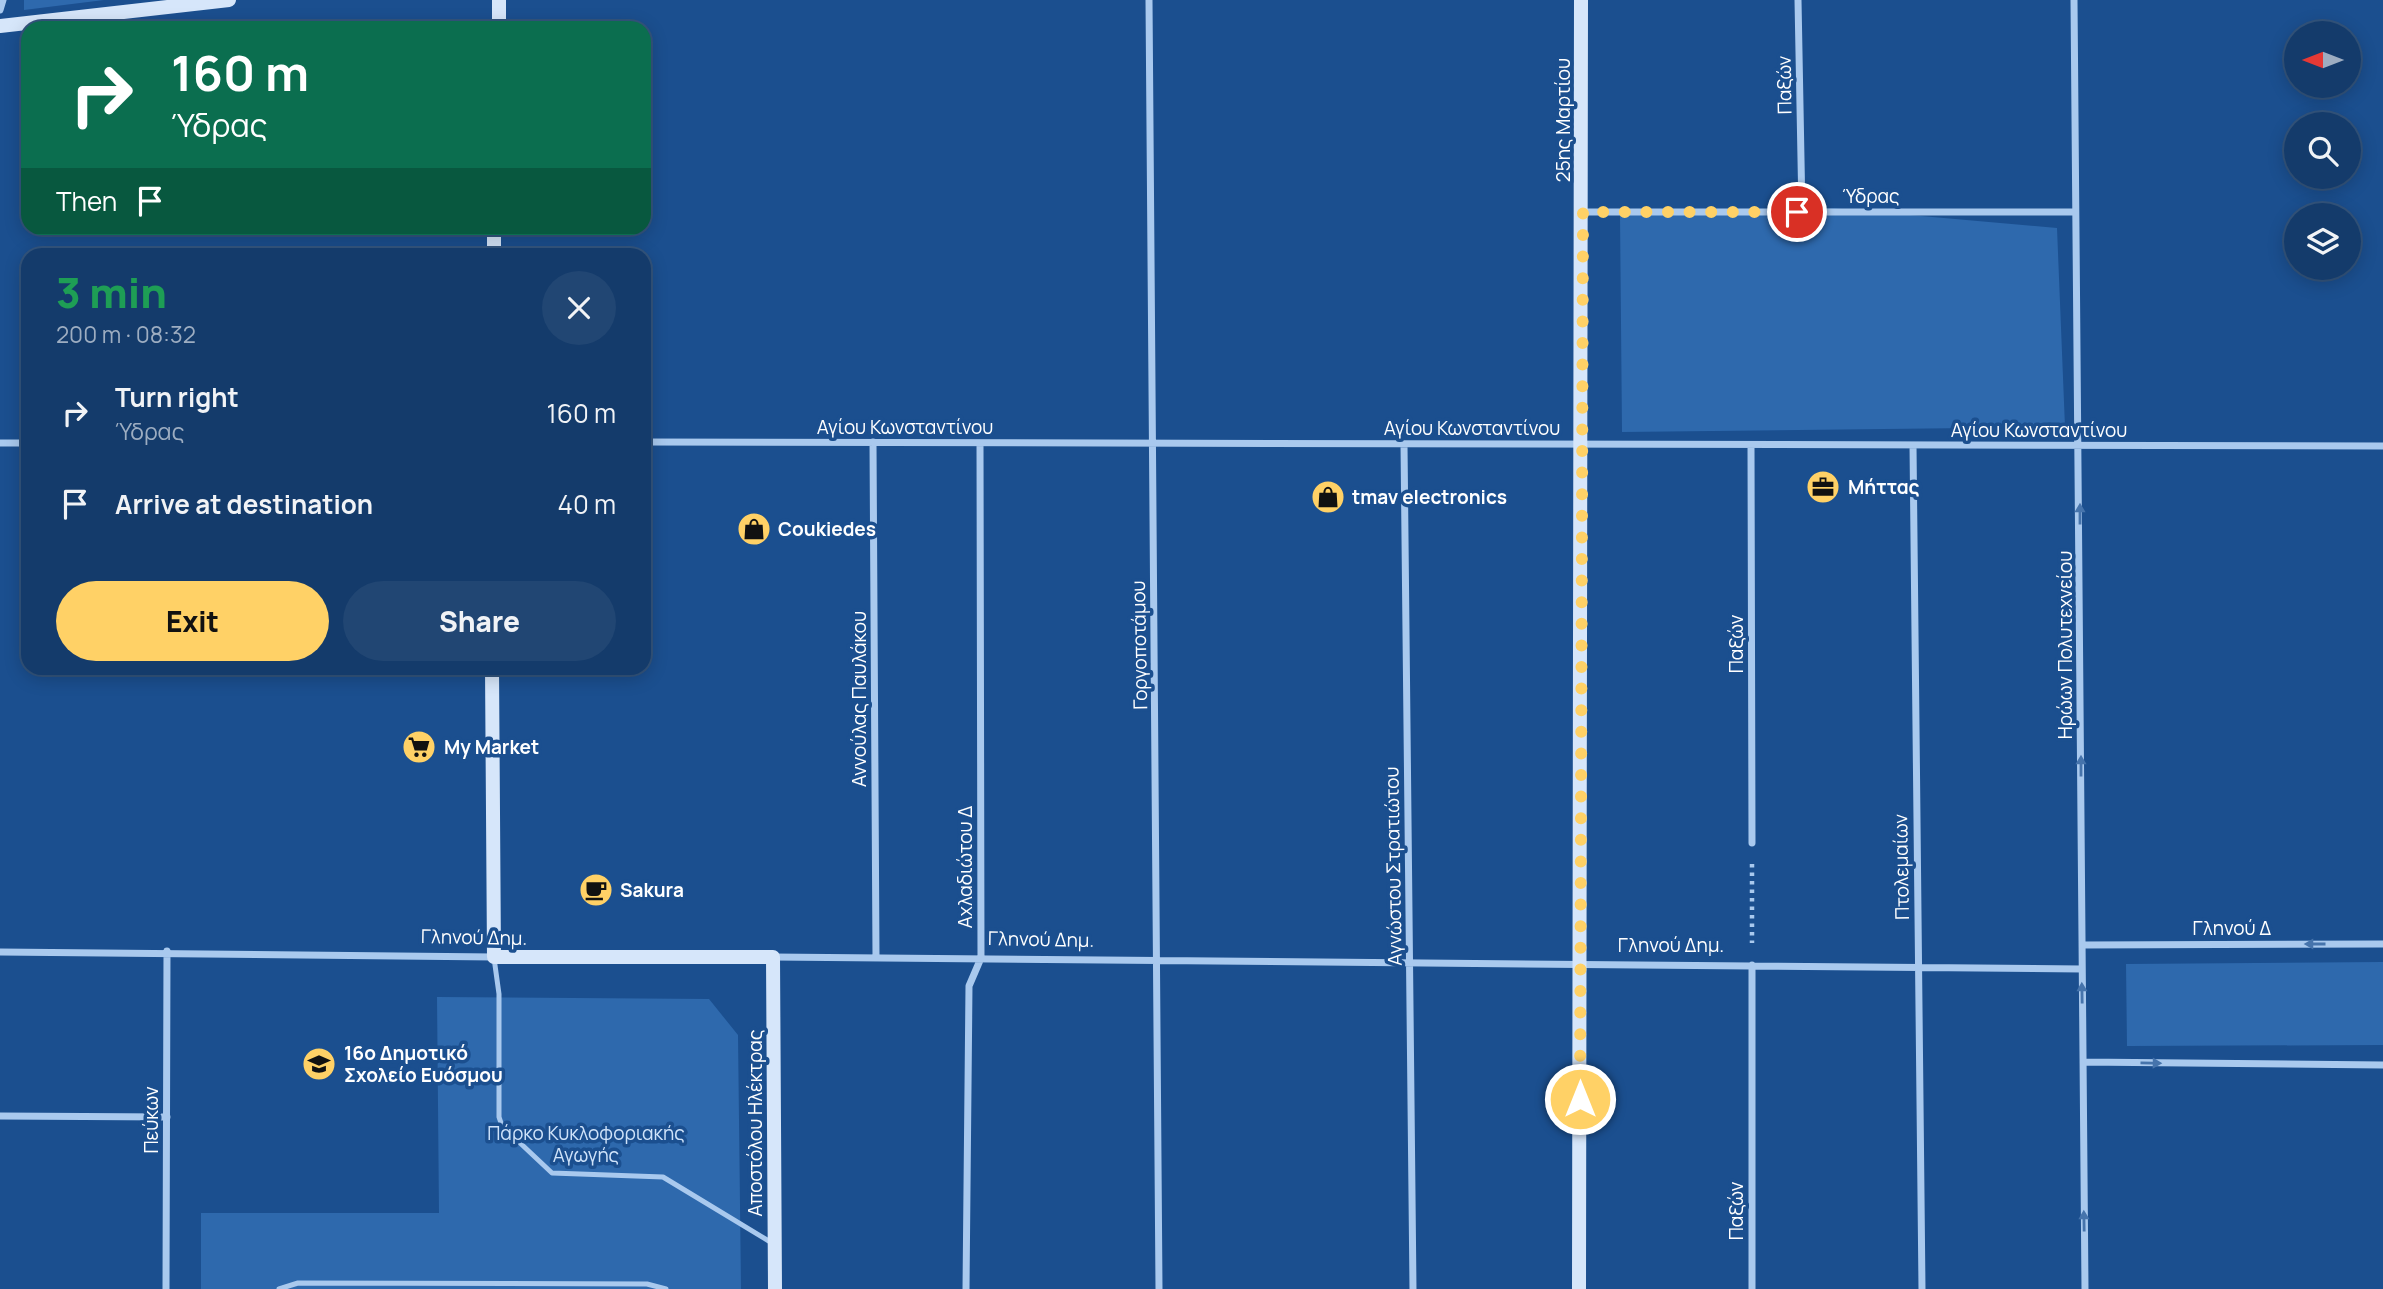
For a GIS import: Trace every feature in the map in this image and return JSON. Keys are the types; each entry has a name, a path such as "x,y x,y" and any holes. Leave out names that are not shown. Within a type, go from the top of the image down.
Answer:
{"street":[{"path":"0,10 3,0"},
{"path":"44,21 229,0"},
{"path":"499,0 499,21"},
{"name":"Γοργοποτάμου","path":"1149,0 1159,1289"},
{"name":"25ης Μαρτίου","path":"1579,1289 1583,212 1581,0"},
{"name":"Παξών","path":"1798,0 1802,212"},
{"name":"Ηρώων Πολυτεχνείου","path":"2074,0 2080,446 2081,969 2085,1289"},
{"path":"0,26 21,24"},
{"name":"Ύδρας","path":"1583,212 2075,212"},
{"name":"Αγίου Κωνσταντίνου","path":"651,442 2383,446"},
{"name":"Αννούλας Παυλάκου","path":"873,442 876,956"},
{"path":"0,443 21,443"},
{"name":"Αχλαδιώτου Δ","path":"966,1289 969,986 981,958 980,443"},
{"name":"Αγνώστου Στρατιώτου","path":"1404,444 1413,1289"},
{"name":"Παξών","path":"1751,444 1752,842"},
{"name":"Πτολεμαίων","path":"1913,445 1922,1289"},
{"path":"492,675 494,957"},
{"name":"Γληνού Δ","path":"2081,945 2383,944"},
{"name":"Γληνού Δημ.","path":"0,952 167,951 494,957 876,956 2081,969"},
{"name":"Πεύκων","path":"166,1289 167,951"},
{"name":"Αποστόλου Ηλέκτρας","path":"773,957 775,1289"},
{"name":"Παξών","path":"1752,965 1752,1289"},
{"path":"2083,1062 2383,1065"},
{"path":"0,1116 167,1117"}],"lane":[{"path":"494,957 499,995 499,1117 502,1126 552,1173 663,1177 775,1245"},
{"path":"279,1289 298,1283 592,1286 647,1284 666,1289"}],"path":[{"path":"1752,842 1752,965"}],"green space":[{"path":"24,0 104,0 24,10"},
{"path":"1831,208 2057,228 2065,427 1622,432 1620,215"},
{"path":"2383,962 2383,1045 2127,1046 2126,964"},
{"name":"Πάρκο Κυκλοφοριακής Αγωγής","path":"437,997 709,999 738,1035 741,1289 201,1289 201,1213 439,1213"}],"place":[{"name":"Μήττας","path":"1823,487"},
{"name":"tmav electronics","path":"1328,497"},
{"name":"Coukiedes","path":"754,529"},
{"name":"My Market","path":"419,747"},
{"name":"Sakura","path":"596,890"},
{"name":"16ο Δημοτικό Σχολείο Ευόσμου","path":"319,1064"}],"route":[{"path":"1580,1099 1580,473 1583,212 1797,212"}]}
